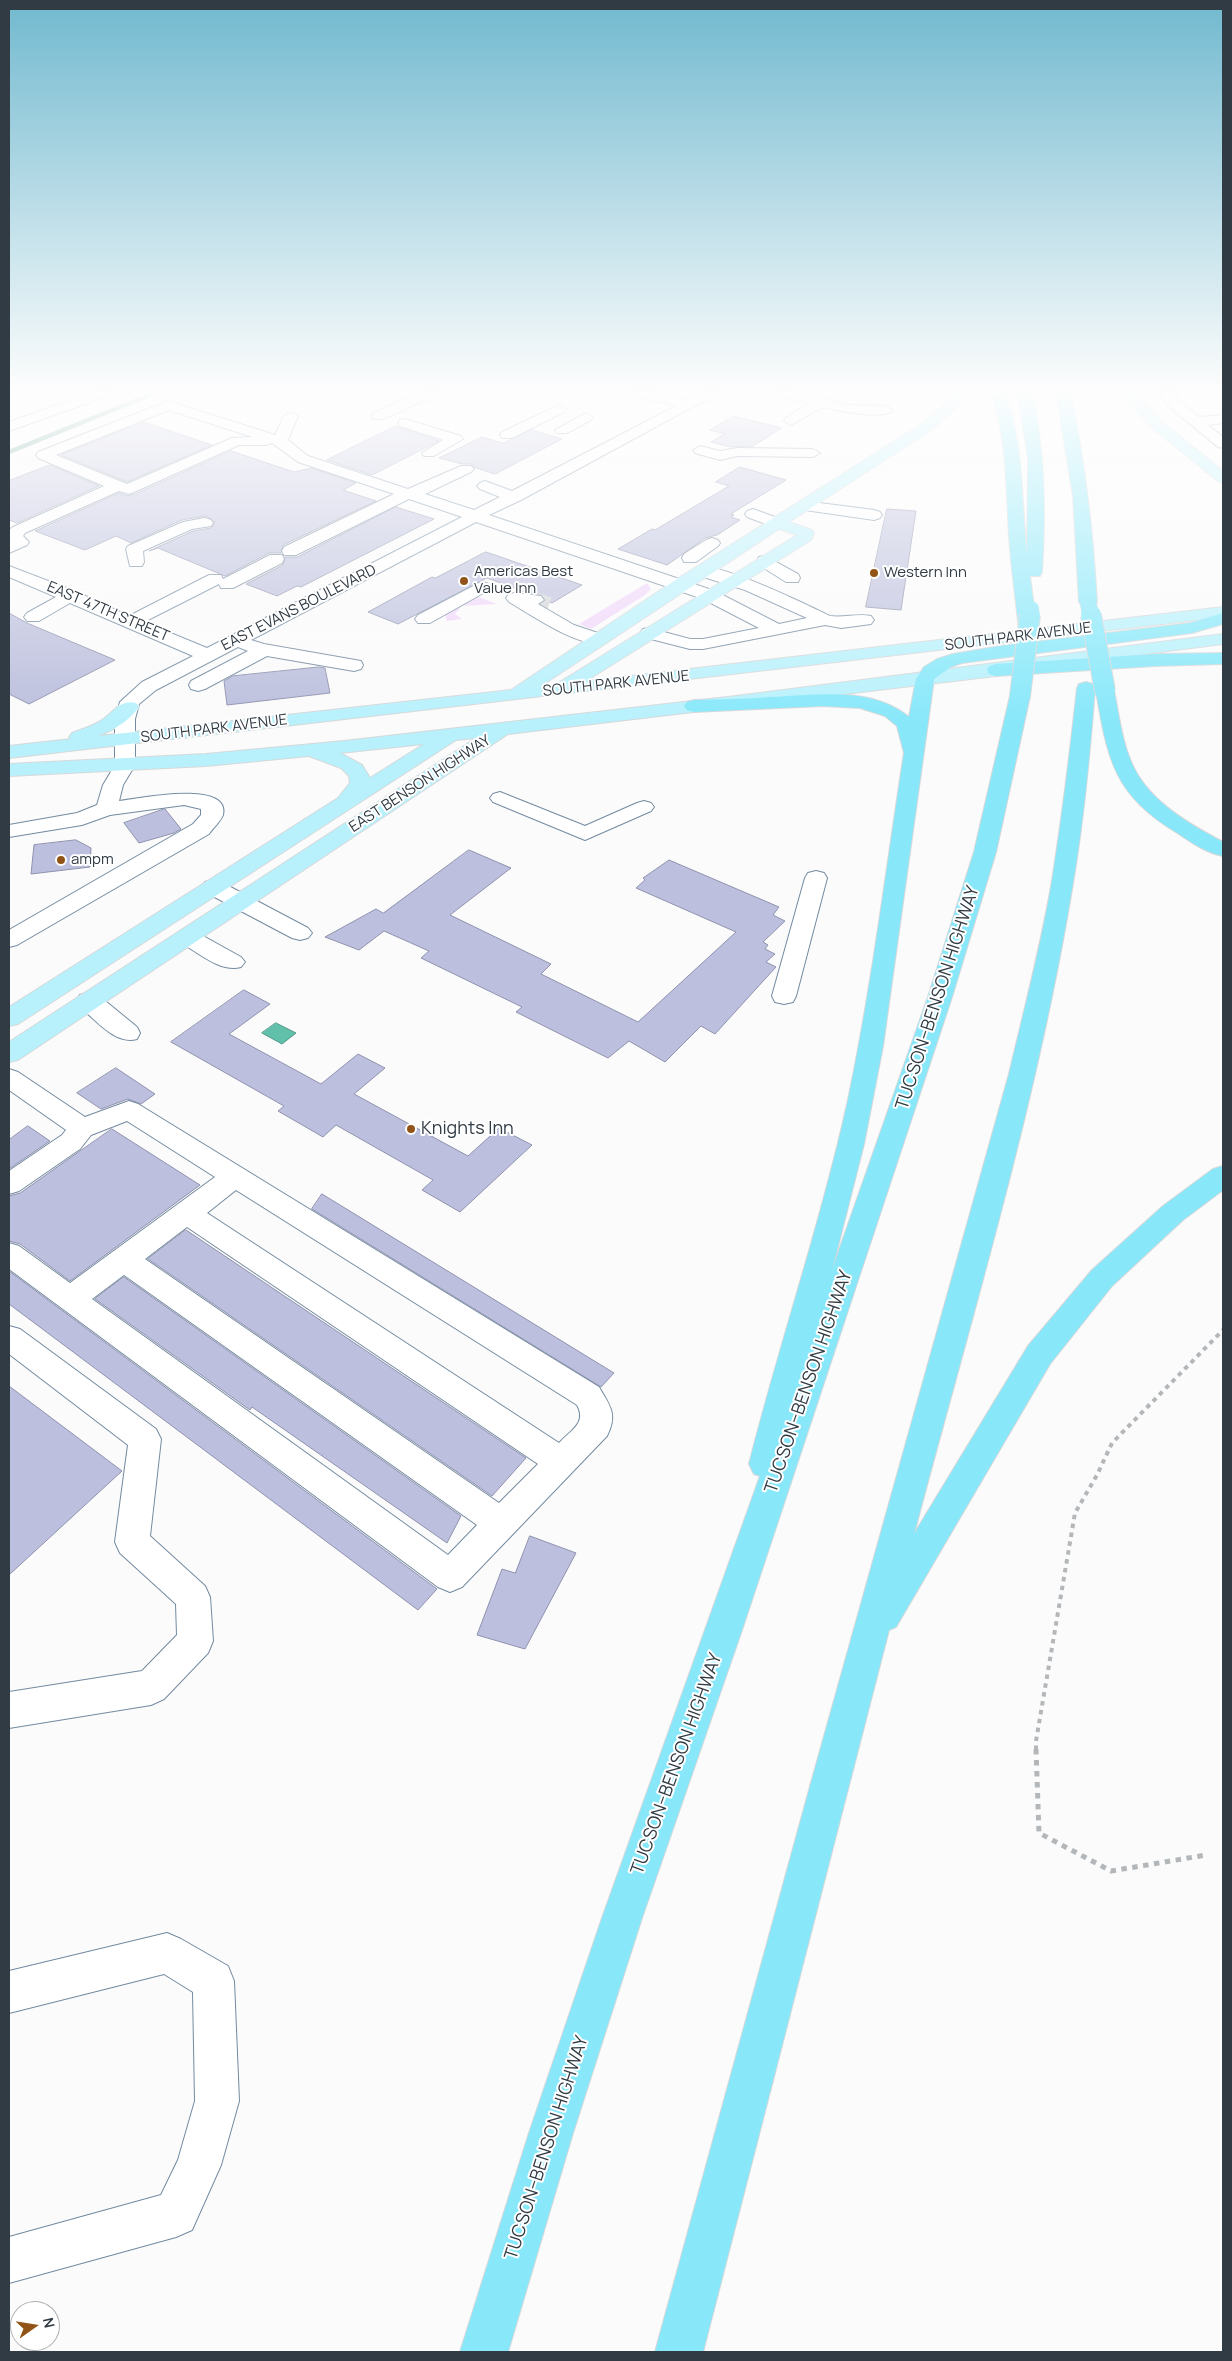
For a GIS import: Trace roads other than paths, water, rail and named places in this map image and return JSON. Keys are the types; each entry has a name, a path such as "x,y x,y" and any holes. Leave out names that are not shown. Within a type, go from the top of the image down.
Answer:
{"highway":[{"path":"1015,502 1017,538 1028,609"},
{"name":"TUCSON–BENSON HIGHWAY","path":"484,2352 551,2133 622,1918 723,1633 959,938 995,810 1020,696 1028,631 1028,609 1037,520 1036,502"},
{"path":"678,2352 867,1644 1002,1150 1051,949 1095,690 1082,502"},
{"path":"723,1633 788,1372 853,1134 876,1009 912,754 925,679 931,671 944,663 959,658 1009,650 1192,628 1223,618"},
{"path":"996,670 1155,660 1223,659"},
{"path":"1095,690 1123,768 1136,789 1175,823 1223,850"},
{"path":"694,706 833,701 873,705 896,715 904,722 909,729 912,754"},
{"path":"867,1644 1039,1355 1102,1278 1173,1213 1223,1176"},
{"path":"465,2352 551,2133"}],"main road":[{"name":"EAST BENSON HIGHWAY","path":"9,1018 515,695 680,585 810,502"},
{"name":"EAST BENSON HIGHWAY","path":"9,1054 559,690 733,580 805,537 806,533 801,530 777,523"},
{"name":"SOUTH PARK AVENUE","path":"9,752 1223,612"},
{"name":"SOUTH PARK AVENUE","path":"9,770 125,765 281,753 925,679 996,670 1059,659 1223,638"},
{"path":"36,749 96,732 108,725 129,706 136,716 146,724 198,730"},
{"path":"281,753 339,758 358,771 360,783 352,797 342,805"}],"street":[{"path":"9,548 21,542 15,538 14,534 19,530 80,502"},
{"path":"130,622 283,555 394,502"},
{"path":"436,502 709,595 778,630"},
{"name":"EAST EVANS BOULEVARD","path":"129,706 130,702 149,686 207,654 505,502"},
{"path":"804,506 874,515"},
{"path":"753,514 777,523"},
{"path":"136,562 134,549 189,525 205,523"},
{"path":"690,558 712,543"},
{"path":"765,561 792,578"},
{"path":"703,571 751,586 825,620 841,623 865,620"},
{"name":"EAST 47TH STREET","path":"10,572 207,654"},
{"path":"177,578 222,582"},
{"path":"424,619 481,587"},
{"path":"33,617 71,596"},
{"path":"548,604 515,598 568,629 598,639"},
{"path":"649,633 690,644 703,644 825,620"},
{"path":"235,640 264,650 354,665"},
{"path":"198,685 264,650"},
{"path":"106,809 113,785 125,765 125,719 129,706"},
{"path":"500,798 585,834 644,807"},
{"path":"9,831 82,819 106,809 184,799 203,801 212,806 212,816 201,830 9,940"},
{"path":"784,996 816,878"},
{"path":"213,887 300,933"},
{"path":"188,937 233,962"},
{"path":"89,1002 128,1033"},
{"path":"9,1078 82,1128"},
{"path":"9,1184 71,1142 82,1128 129,1110 588,1396 598,1414 596,1426 450,1576 9,1254"},
{"path":"70,1299 236,1176"},
{"path":"186,1213 562,1462"},
{"path":"123,1259 501,1523"},
{"path":"9,1338 145,1439 132,1542 193,1596 195,1641 151,1687 9,1710"},
{"path":"9,1992 167,1953 213,1981 217,2102 199,2166 176,2214 9,2260"}],"tunnel":[{"path":"535,600 549,605"}],"place":[{"name":"Western Inn","path":"874,573"},
{"name":"Americas Best Value Inn","path":"464,581"},
{"name":"ampm","path":"61,860"},
{"name":"Knights Inn","path":"411,1129"}]}
